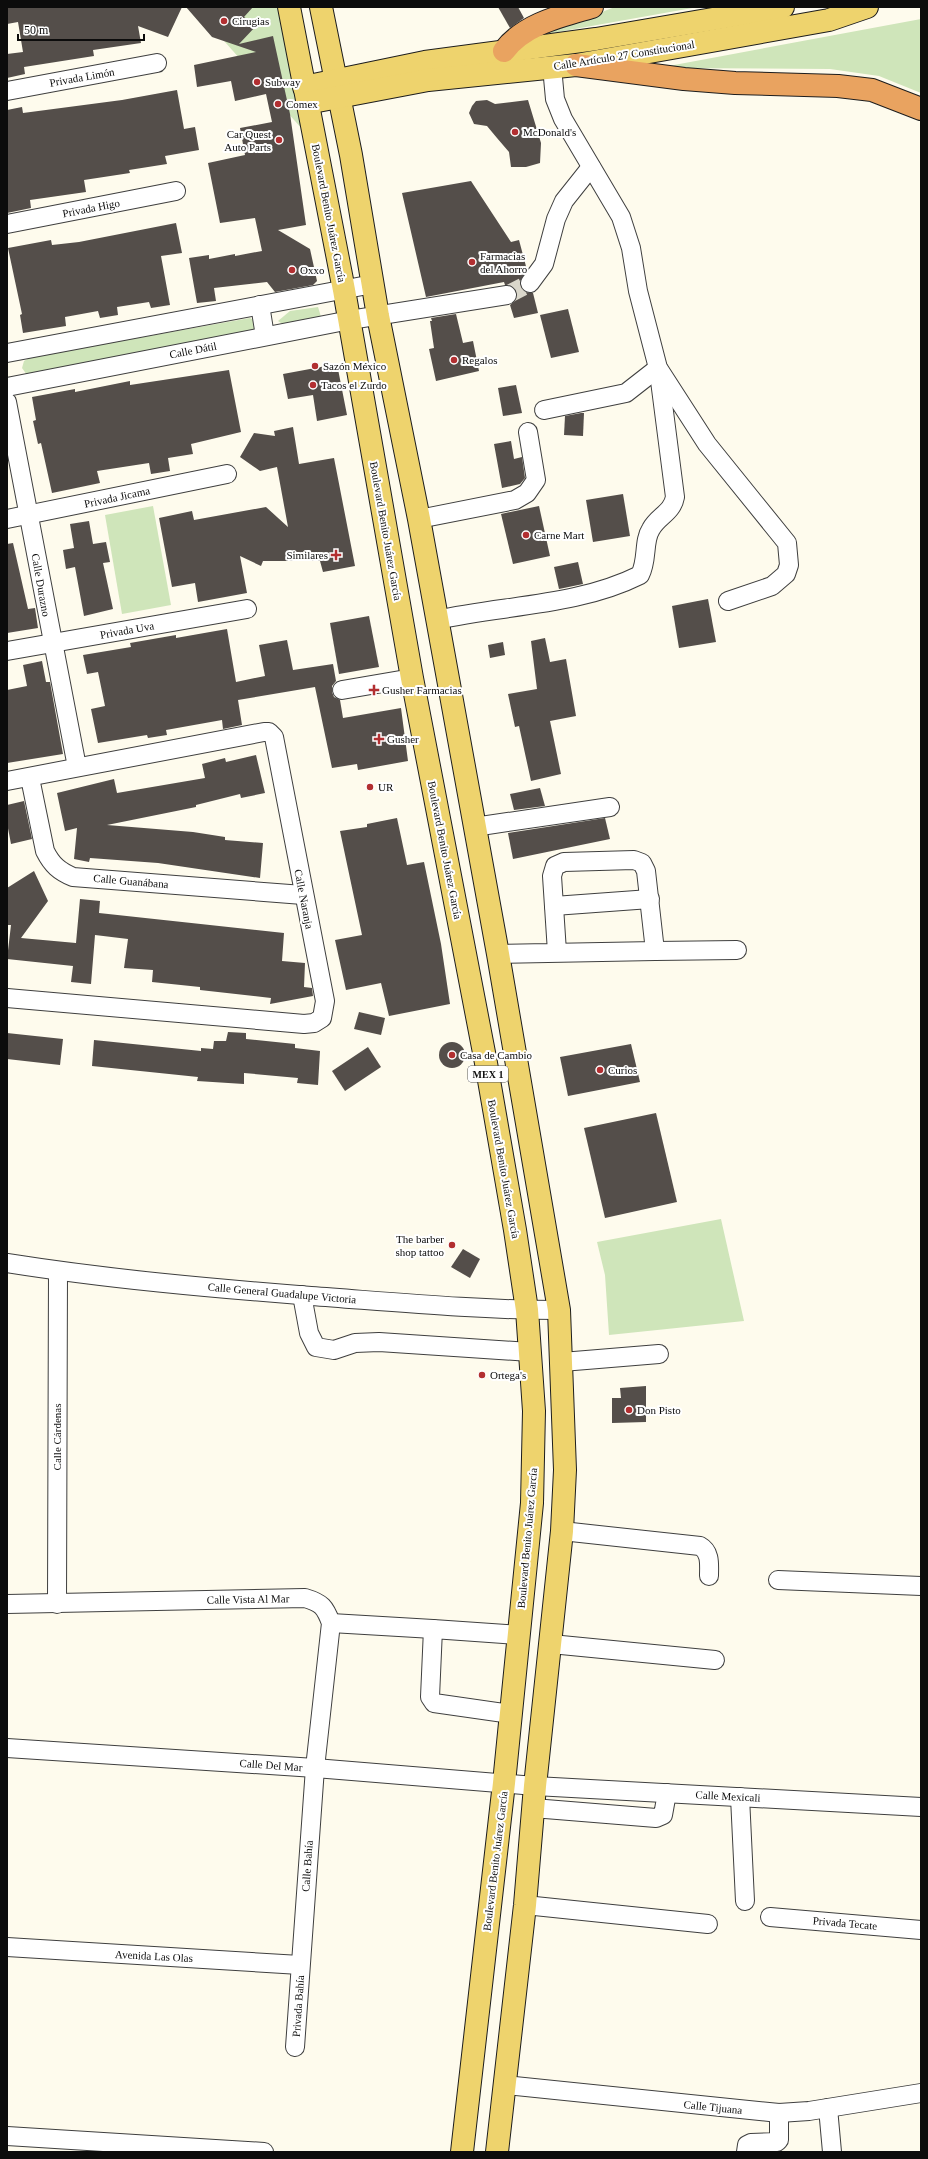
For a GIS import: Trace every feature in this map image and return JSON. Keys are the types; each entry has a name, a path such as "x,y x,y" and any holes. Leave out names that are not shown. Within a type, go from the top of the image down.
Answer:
{"highway":[{"path":"504,51 518,36 557,12 592,7"},
{"path":"576,65 684,79 735,83 838,86 865,89 921,109"}],"main road":[{"name":"Boulevard Benito Juárez García","path":"289,7 350,320 412,678 486,1063 515,1230 530,1352 534,1412 532,1503 504,1783 462,2152"},
{"name":"MEX 1","path":"321,7 338,88 374,284 378,316 419,519 498,954 559,1310 565,1470 562,1531 535,1786 525,1905 497,2152"},
{"name":"Calle Artículo 27 Constitucional","path":"305,95 338,88 425,62 596,39 783,7"},
{"name":"Calle Artículo 27 Constitucional","path":"338,88 576,65 829,20 867,7"}],"street":[{"name":"Privada Limón","path":"7,91 157,63"},
{"path":"437,620 589,594 622,584 640,575 646,558 650,530 672,507 675,497 658,368 638,291 631,248 623,223 563,119 555,99 552,67"},
{"path":"530,283 544,264 556,219 564,201 591,167"},
{"name":"Privada Higo","path":"7,224 176,191"},
{"path":"7,353 374,284"},
{"name":"Calle Dátil","path":"7,387 350,320 507,295"},
{"path":"260,305 265,336"},
{"path":"544,410 626,393 658,368"},
{"path":"658,368 707,444 750,499 781,533 787,543 789,565 786,574 772,586 728,601"},
{"name":"Calle Durazno","path":"7,402 77,767"},
{"path":"419,519 515,500 526,493 536,480 528,432"},
{"name":"Privada Jicama","path":"7,519 227,474"},
{"name":"Privada Uva","path":"7,651 247,609"},
{"path":"342,690 412,678"},
{"name":"Calle Naranja","path":"7,781 30,778 77,767 269,732 274,737 303,895 325,1001 322,1018 314,1023 304,1024 7,998"},
{"name":"Calle Guanábana","path":"30,778 45,851 50,862 59,871 73,877 303,895"},
{"path":"474,827 610,807"},
{"path":"557,952 552,871 559,863 638,860 645,867 655,951"},
{"path":"554,906 650,899"},
{"path":"498,954 738,950"},
{"name":"Calle General Guadalupe Victoria","path":"7,1263 58,1271 203,1287 419,1304 526,1310 559,1310"},
{"name":"Calle Cárdenas","path":"57,1604 58,1271"},
{"path":"302,1295 309,1333 316,1347 334,1350 355,1344 379,1342 530,1352"},
{"path":"562,1362 659,1354"},
{"path":"562,1531 700,1546 706,1551 708,1556 709,1576"},
{"path":"778,1580 921,1586"},
{"name":"Calle Vista Al Mar","path":"7,1604 305,1598 319,1602 327,1612 331,1623"},
{"path":"315,1768 331,1623 519,1635"},
{"path":"433,1629 430,1697 434,1703 511,1714"},
{"path":"551,1644 715,1660"},
{"name":"Calle Del Mar","path":"7,1748 315,1768 535,1786"},
{"name":"Calle Bahía","path":"300,1965 315,1768"},
{"name":"Calle Mexicali","path":"535,1786 921,1807"},
{"path":"533,1808 656,1818 662,1815 667,1793"},
{"path":"740,1797 745,1901"},
{"path":"525,1905 708,1924"},
{"name":"Privada Tecate","path":"770,1917 921,1930"},
{"name":"Avenida Las Olas","path":"7,1948 300,1965"},
{"name":"Privada Bahía","path":"295,2048 300,1965"},
{"name":"Calle Tijuana","path":"505,2085 779,2113 828,2108 921,2093"},
{"path":"828,2108 832,2152"},
{"path":"746,2152 747,2145 751,2143 777,2142 779,2140 779,2113"},
{"path":"7,2136 264,2152"}],"green space":[{"path":"194,7 286,7 318,147"},
{"path":"615,7 698,7 541,35"},
{"path":"921,19 921,93 879,76 830,69 658,68"},
{"path":"318,307 322,320 284,325 278,321 290,311"},
{"path":"250,318 259,323 261,330 27,375 22,368 24,361 31,357"},
{"path":"153,506 171,605 122,614 105,515"},
{"path":"721,1219 744,1321 609,1335 605,1275 597,1242"}],"building":[{"path":"7,7 182,7 168,37 138,26 141,43 93,50 94,56 24,67 25,74 7,78 7,54 23,52 18,22 7,24"},
{"path":"186,7 253,7 244,17 257,25 239,44 273,36 290,114 306,225 278,230 310,249 317,281 313,285 275,292 267,282 214,288 216,301 197,303 189,258 209,255 209,259 262,251 255,218 220,223 208,163 245,155 240,128 272,122 266,94 235,101 231,81 197,87 194,65 256,52 212,37"},
{"path":"498,7 518,7 524,18 510,28"},
{"path":"177,90 184,129 195,127 199,150 165,156 167,164 129,170 130,173 84,180 86,192 30,200 31,208 7,213 7,110 22,107 23,113 122,100"},
{"name":"McDonald's","path":"487,100 495,104 528,100 541,143 540,163 526,167 511,167 509,152 487,126 474,124 469,113 472,106 476,101"},
{"name":"Farmacias del Ahorro","path":"471,181 511,242 519,240 527,270 520,281 520,287 524,292 533,293 538,313 514,318 510,305 517,299 517,293 515,288 505,285 504,282 426,297 402,193"},
{"path":"176,223 182,253 161,256 170,305 151,308 149,302 117,307 118,315 100,318 98,311 65,317 66,326 23,333 20,315 22,314 8,248 51,240 52,245 79,242"},
{"path":"568,309 579,352 551,358 540,315"},
{"name":"Regalos","path":"456,314 463,343 473,341 479,371 436,381 429,349 434,348 430,321 432,321 431,318"},
{"name":"Tacos el Zurdo","path":"337,364 347,415 317,421 313,395 288,399 283,374"},
{"path":"229,370 241,432 191,444 193,454 168,458 170,471 151,474 149,463 97,471 100,483 52,493 41,443 38,444 33,421 36,420 32,397 75,389 75,392 130,381 130,385"},
{"path":"516,385 522,413 503,416 498,388"},
{"path":"584,413 583,436 564,435 565,416"},
{"path":"293,427 299,464 334,458 355,566 323,572 320,561 263,561 261,566 240,556 247,593 198,602 195,583 172,587 159,518 192,511 194,520 266,507 288,527 277,467 260,471 240,457 254,433 275,436 274,431"},
{"path":"511,441 514,459 522,457 525,478 520,484 502,488 494,444"},
{"path":"623,494 630,536 593,542 586,500"},
{"name":"Carne Mart","path":"539,506 550,556 513,564 501,514"},
{"path":"89,521 93,544 106,542 110,562 103,563 113,609 84,616 75,567 66,569 63,550 74,548 70,524"},
{"path":"13,543 28,609 35,608 38,628 7,633 7,544"},
{"path":"578,562 583,584 559,589 554,567"},
{"path":"708,599 716,642 679,648 672,606"},
{"path":"369,616 379,667 339,674 330,623"},
{"path":"227,629 236,682 265,676 259,645 287,640 293,670 333,664 336,681 332,686 332,692 334,697 340,700 343,718 401,708 408,761 358,770 357,764 332,768 315,687 238,700 242,725 223,729 222,720 166,730 167,735 148,738 147,735 98,743 91,709 105,706 98,672 87,674 83,655 131,647 130,643 176,635 176,638"},
{"path":"545,638 550,662 566,659 576,716 550,721 561,774 531,781 519,726 515,727 508,694 537,689 531,641"},
{"path":"503,642 505,655 490,658 488,645"},
{"path":"42,661 46,682 50,682 63,754 7,763 7,690 27,686 23,665"},
{"path":"256,755 265,793 241,798 240,794 196,805 196,807 107,825 193,832 225,837 225,840 263,843 260,878 158,863 90,858 89,862 74,859 77,828 65,831 57,793 114,779 117,793 205,778 202,764 225,758 226,762"},
{"path":"540,788 545,806 514,810 510,794"},
{"path":"24,801 32,839 11,844 7,823 7,805"},
{"path":"397,818 407,865 424,862 441,944 450,1004 389,1016 381,983 346,990 335,940 362,935 340,831 367,827 367,824"},
{"path":"605,818 610,839 513,859 508,833"},
{"path":"34,871 48,901 21,938 76,943 80,899 100,901 99,913 284,933 282,961 305,963 304,987 312,988 313,996 270,1004 271,998 200,990 200,987 152,982 153,970 124,968 128,939 95,935 91,984 71,982 73,966 7,959 11,925 7,925 7,888"},
{"path":"359,1012 385,1018 381,1035 354,1029"},
{"path":"228,1032 246,1033 246,1039 295,1044 295,1048 320,1051 318,1085 297,1083 298,1078 244,1073 244,1084 197,1081 198,1077 92,1066 94,1040 201,1051 201,1048 213,1049 214,1041 226,1041"},
{"path":"7,1033 63,1039 60,1065 7,1059"},
{"name":"Casa de Cambio","path":"452,1042 461,1046 465,1055 461,1064 452,1068 443,1064 439,1055 443,1046"},
{"name":"Curios","path":"631,1044 640,1082 568,1096 560,1057"},
{"path":"368,1047 381,1067 345,1091 332,1071"},
{"path":"656,1113 677,1202 605,1218 584,1128"},
{"path":"463,1249 480,1259 470,1278 451,1267"},
{"name":"Don Pisto","path":"646,1386 646,1422 612,1423 612,1398 621,1398 620,1388"}],"tunnel":[{"path":"507,295 530,283"}],"place":[{"name":"Cirugias","path":"224,21"},
{"name":"Subway","path":"257,82"},
{"name":"Comex","path":"278,104"},
{"name":"McDonald's","path":"515,132"},
{"name":"Car Quest Auto Parts","path":"279,140"},
{"name":"Farmacias del Ahorro","path":"472,262"},
{"name":"Oxxo","path":"292,270"},
{"name":"Regalos","path":"454,360"},
{"name":"Sazón México","path":"315,366"},
{"name":"Tacos el Zurdo","path":"313,385"},
{"name":"Carne Mart","path":"526,535"},
{"name":"Similares","path":"336,555"},
{"name":"Gusher Farmacias","path":"374,690"},
{"name":"Gusher","path":"379,739"},
{"name":"UR","path":"370,787"},
{"name":"Casa de Cambio","path":"452,1055"},
{"name":"Curios","path":"600,1070"},
{"name":"The barber shop tattoo","path":"452,1245"},
{"name":"Ortega's","path":"482,1375"},
{"name":"Don Pisto","path":"629,1410"}]}
